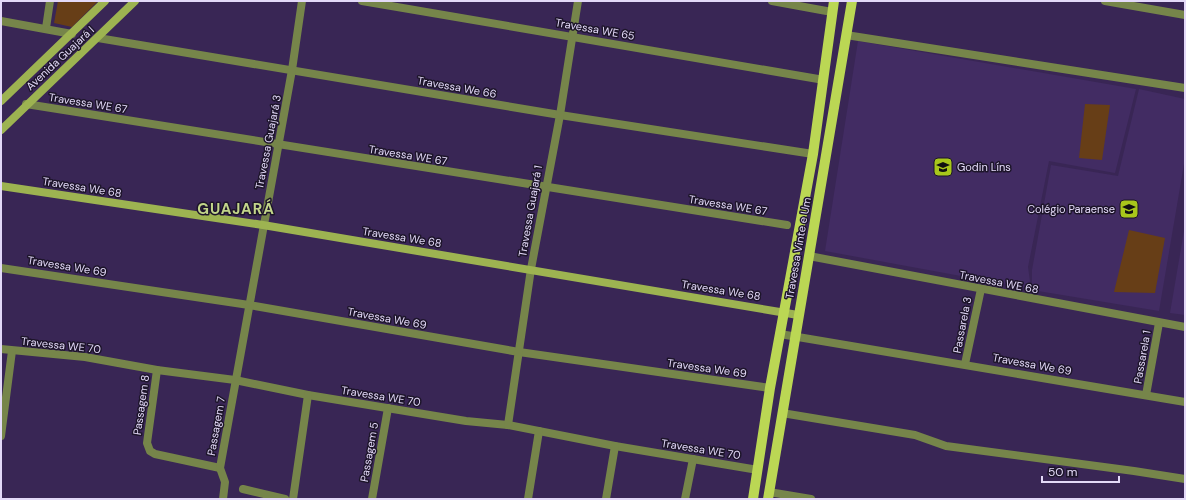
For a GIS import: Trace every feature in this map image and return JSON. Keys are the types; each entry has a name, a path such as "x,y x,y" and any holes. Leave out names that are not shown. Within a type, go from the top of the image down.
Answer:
{"main road":[{"name":"Travessa Vinte e Um","path":"753,499 770,388 812,154 824,80 834,1"},
{"name":"Travessa Vinte e Um","path":"769,496 796,336 798,315 852,1"},
{"path":"790,273 805,276"},
{"path":"774,365 790,368"}],"street":[{"path":"46,28 50,1"},
{"name":"Avenida Guajará I","path":"1,101 105,1"},
{"name":"Avenida Guajará I","path":"1,130 26,104 98,38 135,1"},
{"name":"Travessa Guajará 3","path":"235,380 292,70 302,1"},
{"name":"Travessa WE 65","path":"362,1 824,80"},
{"name":"Travessa Guajará 1","path":"508,425 531,270 545,188 560,115 578,1"},
{"path":"772,1 832,12"},
{"path":"1105,1 1185,15"},
{"path":"1,21 46,28 72,34"},
{"path":"846,35 1185,88"},
{"name":"Travessa We 66","path":"98,38 560,115 812,154"},
{"name":"Travessa WE 67","path":"26,104 278,146 787,225"},
{"name":"Travessa We 68","path":"1,186 263,225 798,315"},
{"name":"Travessa WE 68","path":"809,256 980,290 1185,327"},
{"name":"Travessa We 69","path":"1,268 248,306 520,352 770,388"},
{"name":"Passarela 3","path":"965,364 980,290"},
{"name":"Passarela 1","path":"1146,395 1159,323"},
{"name":"Travessa We 69","path":"780,334 1185,402"},
{"name":"Travessa WE 70","path":"1,348 12,351 84,357 157,370 235,380 308,395 508,425 615,446 758,470"},
{"path":"1,436 3,407 12,351"},
{"name":"Passagem 8","path":"157,370 146,443 150,451 155,454 220,468"},
{"name":"Passagem 7","path":"223,499 225,482 220,468 235,380"},
{"path":"294,499 308,395"},
{"name":"Passagem 5","path":"372,499 388,408"},
{"path":"782,412 915,435 946,446 1134,470 1185,479"},
{"path":"528,499 539,431"},
{"path":"606,499 615,446"},
{"path":"685,499 693,458"},
{"path":"243,489 286,499"},
{"path":"769,496 811,499"}],"shaded area":[{"path":"58,1 98,1 72,27 54,23"},
{"name":"Godin Líns","path":"858,41 1136,89 1115,173 1049,161 1028,267 1031,289 825,251"},
{"path":"1139,89 1185,99 1185,158 1159,311 1032,290 1032,270 1051,165 1118,176"},
{"path":"1085,104 1110,105 1102,160 1079,158"},
{"path":"1185,225 1185,315 1170,313"},
{"path":"1129,230 1165,238 1155,293 1114,292"}],"place":[{"name":"Godin Líns","path":"943,167"},
{"name":"Colégio Paraense","path":"1129,209"}],"district":[{"name":"GUAJARÁ","path":"236,209"}]}
